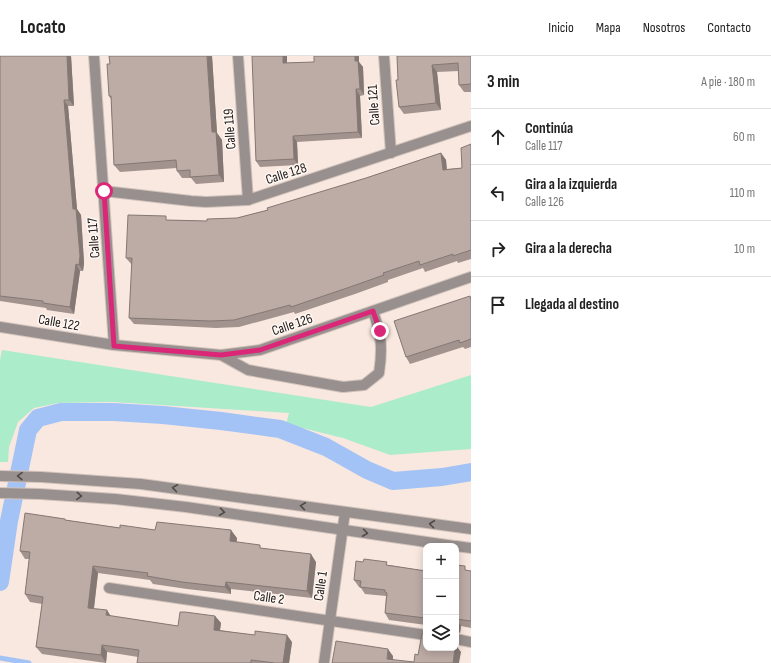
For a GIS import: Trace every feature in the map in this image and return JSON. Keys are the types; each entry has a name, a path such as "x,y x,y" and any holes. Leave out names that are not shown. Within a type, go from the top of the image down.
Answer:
{"street":[{"name":"Calle 117","path":"94,56 114,346"},
{"name":"Calle 119","path":"238,56 248,200"},
{"name":"Calle 121","path":"384,56 391,153"},
{"name":"Calle 128","path":"104,191 206,202 248,200 471,126"},
{"name":"Calle 126","path":"114,346 221,355 260,350 471,278"},
{"path":"221,355 248,370 343,387 364,385 378,373 381,355 380,331 373,311"},
{"name":"Calle 122","path":"0,326 114,346"},
{"path":"0,476 41,477 141,484 471,529"},
{"path":"0,493 130,500 434,543"},
{"name":"Calle 1","path":"324,663 345,512"},
{"path":"459,546 471,548"},
{"name":"Calle 2","path":"109,588 423,635"},
{"path":"459,640 471,642"}],"green space":[{"path":"2,350 371,407 471,375 471,449 390,455 343,438 286,424 289,413 113,402 58,403 34,408 18,422 9,447 8,462 0,462 0,360"}],"building":[{"path":"0,56 67,56 69,100 64,100 73,209 76,209 80,256 79,265 76,264 70,307 43,303 43,301 0,296"},
{"path":"109,56 207,56 212,132 216,132 219,175 190,177 190,170 177,171 176,160 114,165 111,96 109,96 107,64 110,64"},
{"path":"252,56 283,56 283,63 314,62 314,56 355,56 355,61 358,61 360,89 356,89 358,132 293,136 294,159 256,161"},
{"path":"397,56 471,56 471,84 459,85 458,63 432,65 436,103 399,107 396,80 398,80"},
{"path":"471,144 471,250 453,256 453,254 420,265 419,261 383,273 384,275 291,307 290,305 234,320 211,321 129,318 132,258 126,258 128,215 166,216 166,220 207,221 207,219 237,218 268,210 267,208 366,178 441,153 443,170 462,168 461,148"},
{"path":"470,296 471,339 460,343 459,340 406,357 394,321"},
{"path":"25,513 120,528 120,525 155,530 157,522 231,530 230,541 260,545 260,548 311,554 307,591 226,582 225,587 182,582 147,576 148,573 93,566 88,608 107,610 106,615 178,626 180,612 215,616 214,630 255,635 255,631 287,635 283,663 251,660 251,663 137,663 139,650 102,645 101,655 36,647 43,597 25,594 30,552 20,551"},
{"path":"364,559 387,562 386,565 423,571 423,618 385,613 387,593 385,590 360,587 361,581 354,580 356,561 363,562"},
{"path":"459,565 465,566 465,570 471,571 471,621 459,619"},
{"path":"422,634 423,651 455,651 453,663 332,663 336,641 388,649 387,659 414,662 415,654 418,655"}],"waterway":[{"path":"0,582 9,521 28,430 38,418 61,412 114,412 163,415 280,429 326,447 367,470 393,481 442,477 471,472"},
{"path":"0,658 29,663"}],"route":[{"path":"104,191 114,346 221,355 260,350 373,311 380,331"}]}
